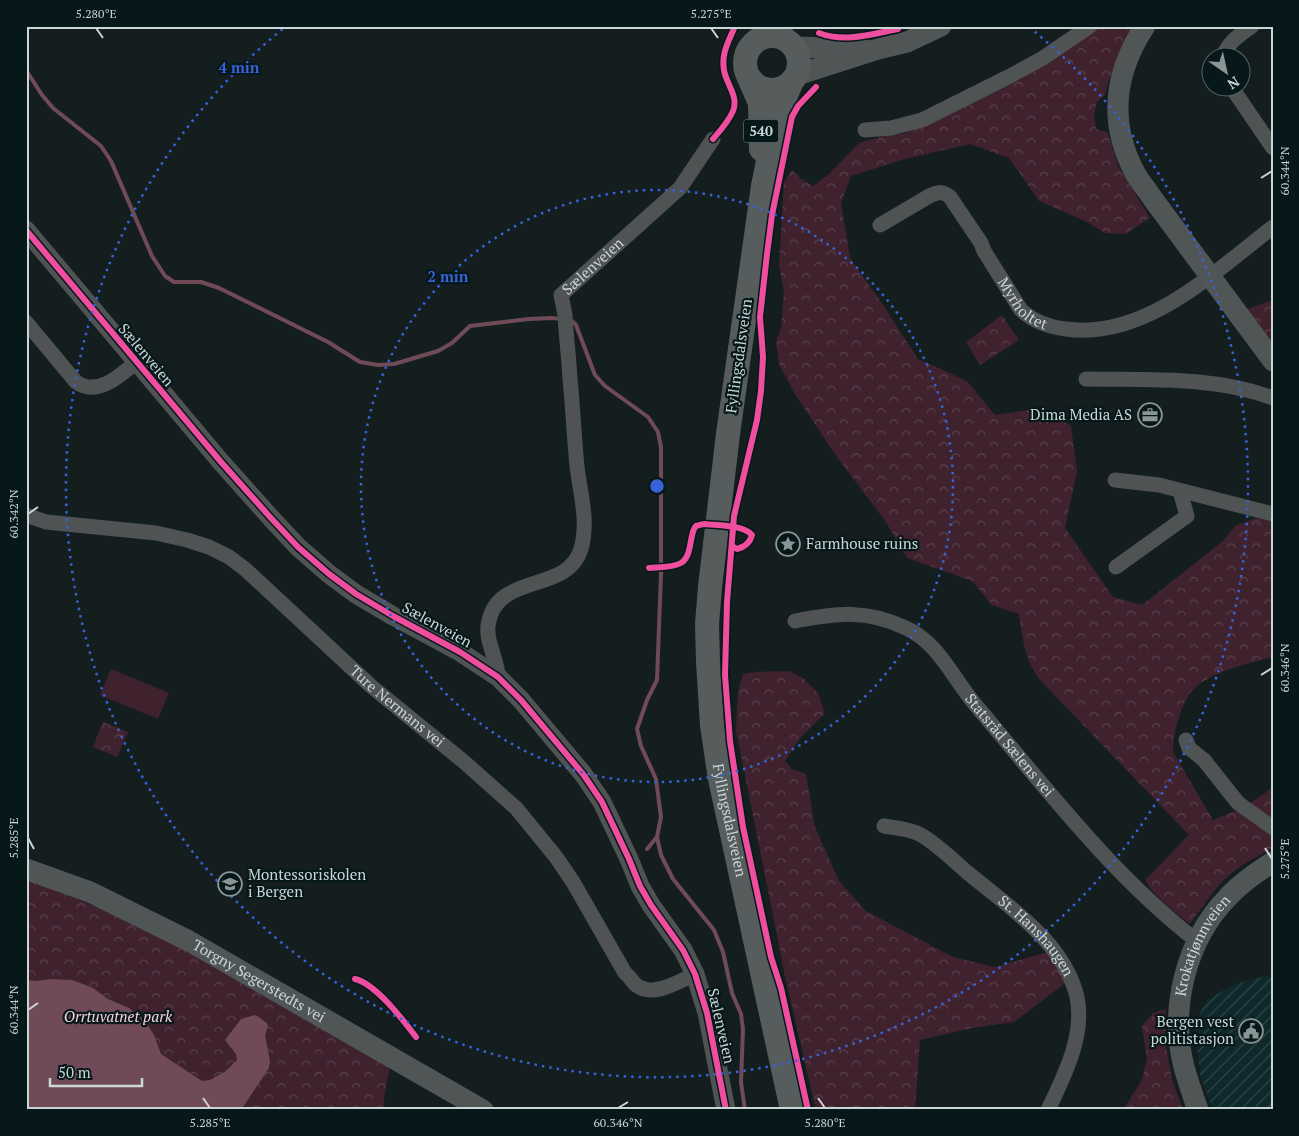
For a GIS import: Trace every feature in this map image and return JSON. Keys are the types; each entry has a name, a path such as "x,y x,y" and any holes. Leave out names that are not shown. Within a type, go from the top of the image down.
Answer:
{"main road":[{"path":"749,78 755,84 771,90 779,89 794,78 878,49 907,42 941,26"},
{"path":"1145,26 1134,42 1125,63 1119,86 1117,110 1120,134 1126,152 1136,175 1273,362"},
{"name":"540","path":"749,78 744,62 746,54 758,33 764,36 772,35 790,39 800,60 794,78"},
{"path":"790,39 878,49"},
{"name":"Fyllingsdalsveien","path":"749,78 760,103 763,186"},
{"name":"Fyllingsdalsveien","path":"792,1110 720,779 712,725 707,624 732,405 763,186 777,118 794,78"},
{"name":"Krokatjønnveien","path":"1198,1110 1184,1066 1179,1036 1178,1008 1181,990 1197,941 1215,912 1243,883 1273,862"},
{"name":"Torgny Segerstedts vei","path":"26,869 90,892 189,941 483,1110"}],"street":[{"path":"866,130 891,128 922,120 1012,76 1043,58 1090,26"},
{"path":"1227,48 1252,26"},
{"path":"1239,98 1273,148"},
{"name":"Sælenveien","path":"498,677 498,670 493,658 488,634 489,622 494,606 502,598 515,590 569,569 577,557 583,538 584,506 577,466 565,320 561,295 680,188 713,140"},
{"name":"Myrholtet","path":"880,225 931,195 940,192 944,193 950,197 981,243 984,251 1021,310 1029,318 1058,328 1080,331 1098,330 1140,319 1164,306 1209,275"},
{"path":"1209,275 1273,227"},
{"name":"Sælenveien","path":"26,230 270,518 313,561 356,594 460,652 498,677 521,700 594,788 622,843 640,886 682,950 695,974 707,1013 726,1110"},
{"name":"Sælenveien","path":"26,322 76,382 83,387 99,386 112,381 136,362"},
{"path":"1086,379 1216,384 1243,388 1273,398"},
{"path":"1115,480 1159,485 1180,492 1273,514"},
{"path":"1116,566 1187,516 1180,492"},
{"name":"Ture Nermans vei","path":"26,515 46,522 156,533 194,542 229,557 265,587 365,681 463,761 516,808 556,857 573,882 625,973 635,984 643,988 662,988 695,974"},
{"name":"Statsråd Sælens vei","path":"795,621 831,614 853,613 882,619 907,628 924,639 937,652 966,693 1075,823 1142,894 1197,941"},
{"path":"1186,740 1189,748 1204,760 1238,803 1273,828"},
{"name":"St. Hanshaugen","path":"884,826 920,834 1029,923 1053,949 1068,972 1077,998 1078,1032 1067,1070 1048,1110"}],"shaded area":[{"path":"1273,974 1273,1110 1213,1110 1200,1075 1195,1023 1206,1001 1234,984"},
{"path":"26,980 72,980 93,988 108,999 129,1008 145,1021 154,1035 161,1054 202,1081 210,1080 226,1071 237,1060 236,1054 225,1040 241,1019 255,1015 267,1023 268,1026 265,1035 270,1061 269,1068 241,1110 26,1110"}],"green space":[{"path":"1101,26 1134,26 1124,44 1105,94 1097,102 1094,113 1096,129 1107,132 1119,167 1150,218 1125,234 1105,233 1087,222 1039,201 1009,158 970,144 905,159 851,176 841,203 850,258 918,359 967,381 995,415 1041,408 1071,426 1077,471 1065,528 1113,597 1142,605 1223,541 1235,526 1256,518 1273,521 1273,657 1217,674 1198,685 1191,692 1181,710 1174,734 1173,752 1213,820 1244,806 1273,787 1273,848 1247,862 1229,875 1215,890 1190,924 1160,899 1145,880 1189,835 1039,679 1027,656 1019,614 992,605 972,581 907,558 886,522 834,453 793,391 779,364 776,342 781,327 784,292 779,265 784,182 792,170 801,179 813,186 828,175 859,143 883,136 902,134 934,122 1019,80"},
{"path":"1273,300 1273,348 1244,310"},
{"path":"1002,315 1019,340 980,365 966,342"},
{"path":"111,669 169,693 158,719 100,695"},
{"path":"789,671 803,678 818,693 825,713 801,737 785,761 792,769 806,774 815,827 839,881 866,911 953,957 995,967 1058,949 1068,981 1014,1022 972,1028 920,1040 915,1110 816,1110 786,981 736,730 738,691 743,674"},
{"path":"103,722 128,732 117,757 93,747"},
{"name":"Orrtuvatnet park","path":"26,880 54,889 186,947 390,1066 383,1110 26,1110"},
{"path":"1166,1009 1165,1040 1172,1079 1183,1110 1123,1110 1142,1080 1147,1058 1142,1026 1153,1013"}],"waterway":[{"path":"26,70 53,108 101,146 111,161 152,256 165,276 174,282 201,282 219,288 328,342 360,362 378,365 394,364 438,351 452,343 470,326 529,319 562,319"},
{"path":"569,320 576,325 595,375 605,386 648,417 658,432 661,447 661,574 657,680 647,700 637,729 641,746 656,779 661,817 657,837 661,855 673,879 714,930 723,952 732,993 741,1014 743,1029 741,1082 745,1110"},
{"path":"647,849 657,837"}],"cycle path":[{"path":"713,139 724,126 734,106 733,95 723,64 726,47 735,26"},
{"path":"819,33 829,36 849,37 898,29"},
{"path":"808,1110 781,988 771,957 743,827 730,741 725,675 727,602 734,516 757,420 761,391 763,357 760,317 772,215 792,117 798,106 816,87"},
{"path":"26,230 221,462 298,547 356,594 460,652 498,677 521,700 583,774 602,802 640,886 683,950 695,974 707,1013 726,1110"},
{"path":"649,568 669,567 685,560 692,533 696,526 704,524 730,526 743,529 752,535 747,544 742,547 737,549 732,546"},
{"path":"355,979 363,982 380,995 397,1012 416,1037"}],"place":[{"name":"Dima Media AS","path":"1150,415"},
{"name":"Farmhouse ruins","path":"788,544"},
{"name":"Montessoriskolen i Bergen","path":"230,884"},
{"name":"Bergen vest politistasjon","path":"1251,1031"}]}
